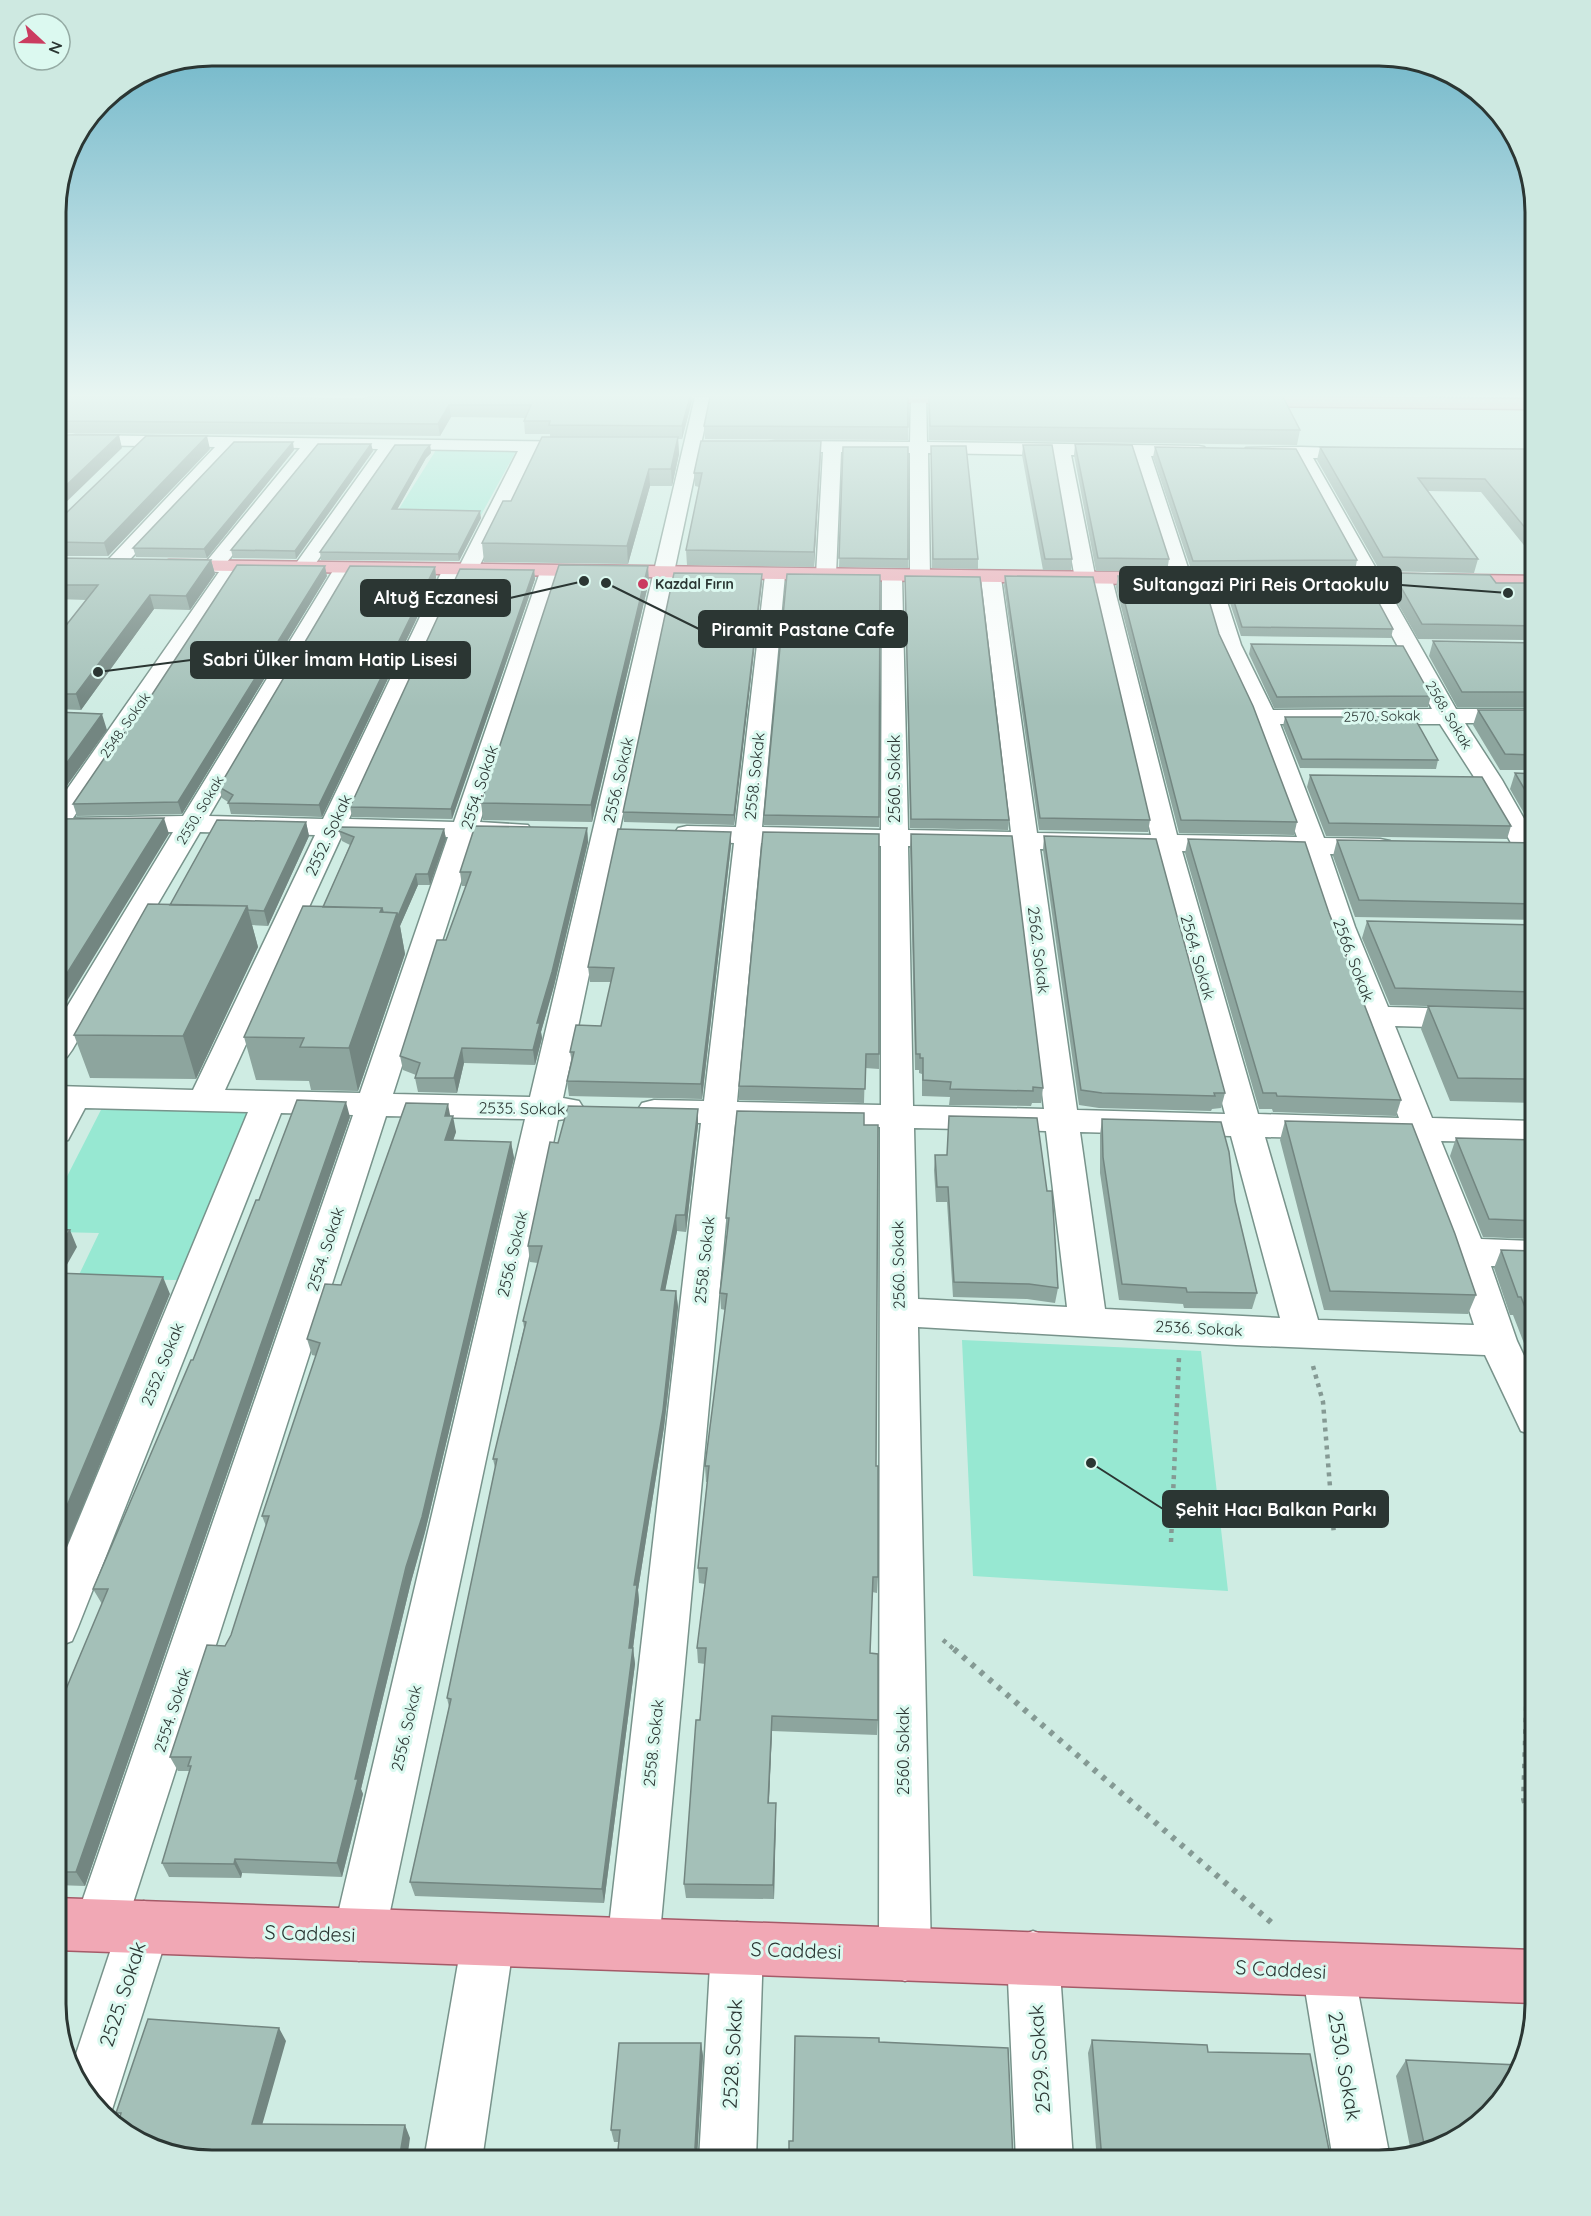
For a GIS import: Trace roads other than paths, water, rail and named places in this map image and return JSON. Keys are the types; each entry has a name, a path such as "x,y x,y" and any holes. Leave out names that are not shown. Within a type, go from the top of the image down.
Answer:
{"main road":[{"path":"91,565 991,578 1525,582"},
{"name":"S Caddesi","path":"100,1925 1033,1957 1328,1971 1525,1977"}],"street":[{"path":"114,566 175,500"},
{"name":"2548. Sokak","path":"66,810 129,720 177,635 222,567 271,500"},
{"path":"302,568 350,500"},
{"name":"2552. Sokak","path":"204,1100 269,936 332,827 459,571 499,500"},
{"name":"2556. Sokak","path":"359,1935 664,573 684,500"},
{"path":"826,576 830,500"},
{"name":"2560. Sokak","path":"905,1954 894,838 906,577 913,500"},
{"name":"2564. Sokak","path":"1074,500 1093,579 1303,1333"},
{"name":"2566. Sokak","path":"1162,500 1196,580 1241,645 1265,717 1298,777 1314,846 1352,927 1375,1016 1468,1252 1498,1341 1525,1397"},
{"name":"2568. Sokak","path":"1328,500 1447,715 1489,780 1523,850"},
{"name":"2550. Sokak","path":"66,1033 344,569"},
{"name":"2554. Sokak","path":"100,1925 373,1104 417,938 465,830 550,572"},
{"name":"2558. Sokak","path":"633,1944 775,575"},
{"name":"2562. Sokak","path":"991,578 1088,1323"},
{"name":"2570. Sokak","path":"1265,717 1525,716"},
{"path":"98,719 129,720"},
{"path":"66,824 191,824 547,831"},
{"path":"665,834 1410,848"},
{"path":"125,934 161,934"},
{"path":"269,936 315,937"},
{"path":"1375,1016 1525,1020"},
{"name":"2535. Sokak","path":"66,1097 1525,1132"},
{"name":"2552. Sokak","path":"66,1602 269,1102"},
{"path":"1468,1252 1525,1254"},
{"name":"2536. Sokak","path":"899,1312 1088,1323 1498,1341"},
{"name":"2525. Sokak","path":"91,2084 100,1925"},
{"path":"455,2150 488,1940"},
{"name":"2528. Sokak","path":"727,2150 737,1948"},
{"name":"2529. Sokak","path":"1033,1957 1044,2150"},
{"name":"2530. Sokak","path":"1328,1971 1360,2150"}],"place":[{"name":"Altuğ Eczanesi","path":"584,581"},
{"name":"Piramit Pastane Cafe","path":"606,583"},
{"name":"Kazdal Fırın","path":"643,584"},
{"name":"Sultangazi Piri Reis Ortaokulu","path":"1508,593"},
{"name":"Sabri Ülker İmam Hatip Lisesi","path":"98,672"},
{"name":"Şehit Hacı Balkan Parkı","path":"1091,1463"}]}
